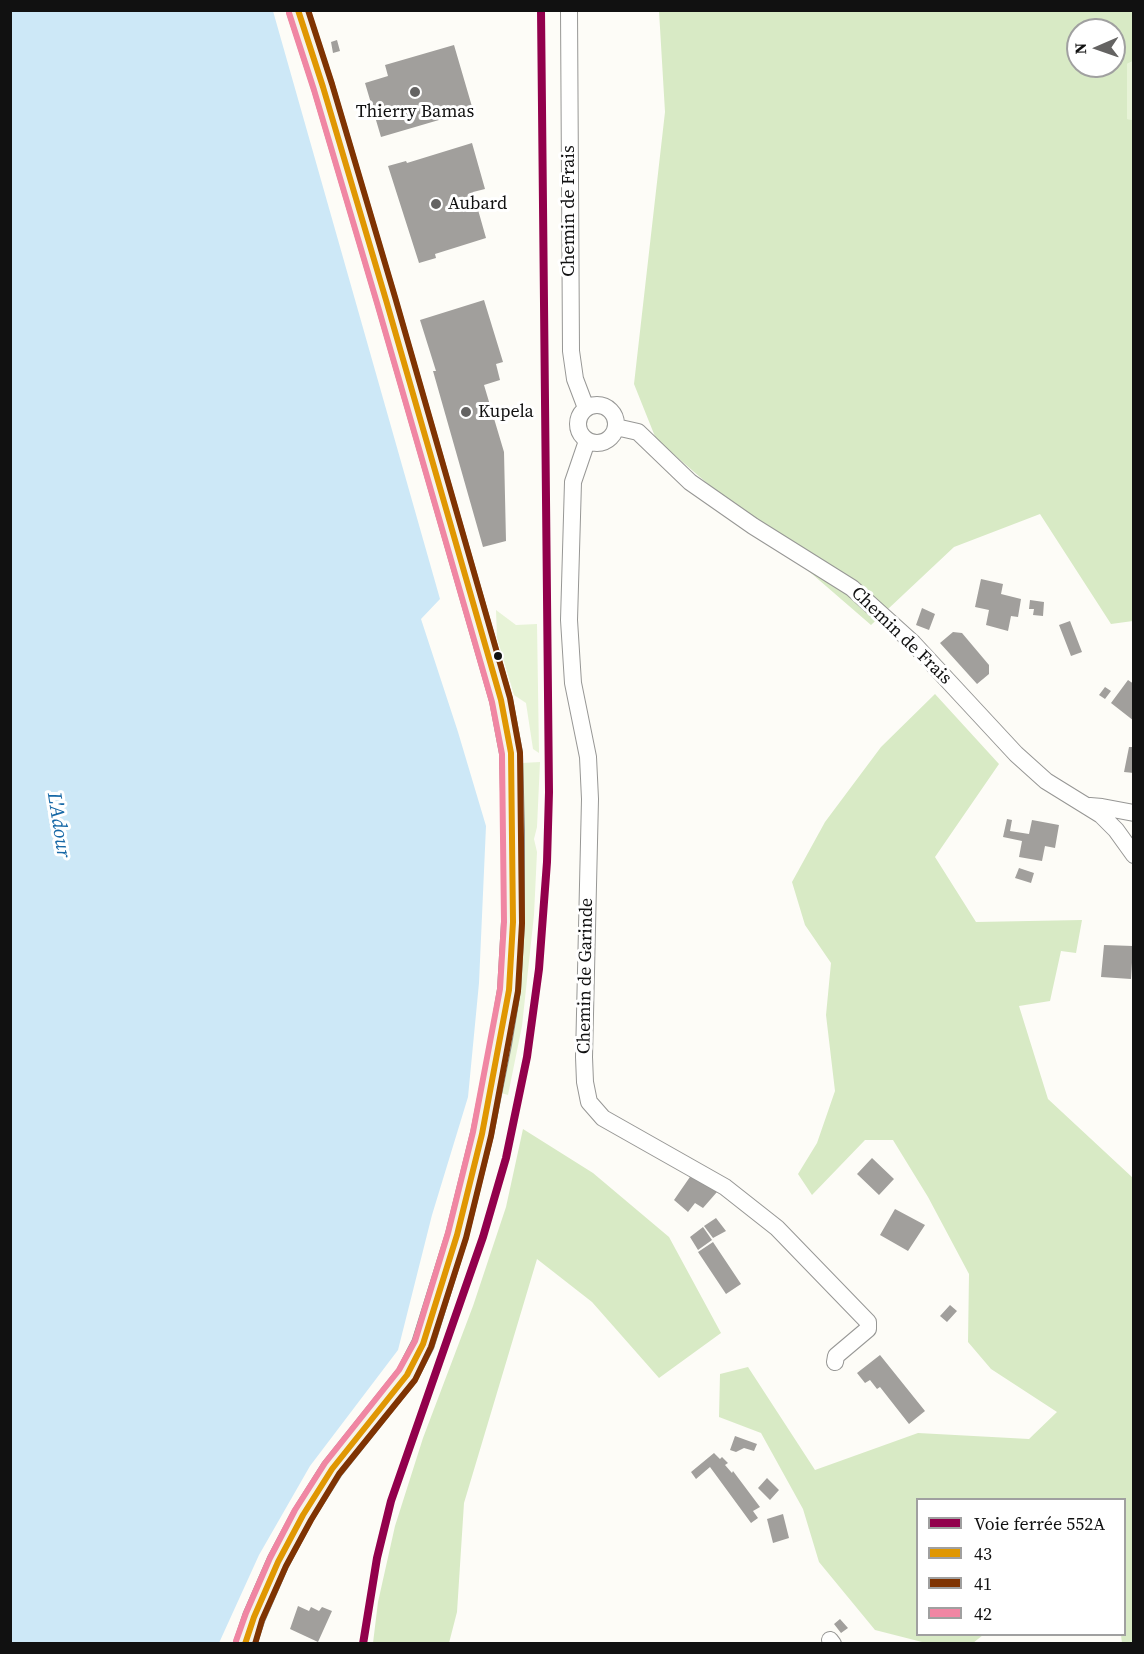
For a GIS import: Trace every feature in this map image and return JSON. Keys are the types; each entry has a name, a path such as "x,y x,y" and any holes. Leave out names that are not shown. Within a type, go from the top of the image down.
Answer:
{"main road":[{"path":"245,1644 278,1562 303,1515 332,1470 406,1375 423,1344 457,1235 482,1134 509,990 513,922 511,753 501,700 370,244 298,10"}],"street":[{"name":"Chemin de Frais","path":"568,10 571,351 575,379 586,408"},
{"path":"600,405 612,413 616,427 608,440 594,443 587,441 581,435 578,421 586,408 600,405"},
{"name":"Chemin de Frais","path":"616,427 638,432 690,482 753,526 852,588 914,643 1016,754 1046,781 1101,815 1116,830 1134,855"},
{"name":"Chemin de Garinde","path":"587,441 573,482 570,620 573,683 588,758 590,799 584,1057 589,1102 603,1118 725,1187 777,1228 868,1322 868,1329 836,1356 836,1362"},
{"path":"1087,806 1134,813"}],"green space":[{"path":"659,11 1133,11 1133,61 1127,64 1127,119 1134,120 1133,621 1111,624 1040,514 954,547 871,625 656,439 634,384 665,112"},
{"path":"1133,61 1133,120 1127,119 1127,64"},
{"path":"496,610 516,625 537,624 539,753 533,749 526,703 514,695 497,638"},
{"path":"935,694 999,764 935,857 976,922 1082,920 1076,953 1061,951 1050,1001 1019,1006 1048,1099 1133,1178 1133,1643 1122,1643 1121,1636 1126,1636 1126,1498 916,1498 916,1636 982,1636 973,1643 926,1643 875,1630 819,1562 803,1509 761,1433 719,1417 720,1374 748,1367 815,1470 918,1433 1029,1439 1057,1412 991,1369 968,1342 969,1274 928,1197 893,1140 865,1140 812,1195 798,1174 817,1143 835,1091 826,1015 831,963 805,925 792,882 825,822 881,747"},
{"path":"540,762 537,827 534,839 537,852 534,915 522,1026 508,1095 501,1093 522,763"},
{"path":"523,1129 593,1173 669,1237 721,1333 659,1378 592,1302 537,1259 464,1503 457,1612 449,1643 373,1643 378,1602 395,1526 423,1438 473,1306 506,1207"}],"water":[{"name":"L'Adour","path":"11,10 273,11 440,599 421,619 486,826 479,983 468,1097 432,1215 398,1350 310,1466 259,1555 219,1643 11,1643"}],"building":[{"path":"337,40 340,51 333,53 331,42"},
{"path":"454,45 473,110 381,137 365,83 388,76 385,65"},
{"path":"472,143 485,189 473,192 486,238 435,254 436,258 419,263 388,166 406,161 407,163"},
{"path":"484,300 503,362 496,364 500,380 484,385 504,452 506,541 483,547 420,320"},
{"path":"981,579 1003,584 1001,594 1021,599 1018,617 1011,616 1008,631 986,625 989,610 975,607"},
{"path":"1030,600 1044,602 1043,616 1033,615 1034,609 1029,609"},
{"path":"922,608 935,614 929,630 916,625"},
{"path":"1070,621 1082,652 1071,656 1059,625"},
{"path":"953,632 962,633 989,665 989,674 977,684 940,643"},
{"path":"1128,680 1134,684 1134,721 1111,703"},
{"path":"1105,687 1111,691 1105,699 1099,695"},
{"path":"1129,747 1134,747 1134,773 1124,772"},
{"path":"1007,819 1012,820 1010,831 1029,834 1032,820 1059,825 1055,848 1045,846 1042,861 1019,857 1022,841 1003,837"},
{"path":"1019,868 1034,873 1031,883 1015,878"},
{"path":"1104,945 1133,946 1131,979 1101,977"},
{"path":"872,1158 894,1179 879,1195 857,1174"},
{"path":"692,1174 717,1192 703,1208 695,1203 688,1212 674,1200"},
{"path":"895,1209 925,1225 908,1251 880,1235"},
{"path":"716,1218 726,1231 713,1238 704,1226"},
{"path":"703,1227 712,1240 698,1250 690,1237"},
{"path":"713,1242 741,1284 726,1294 698,1252"},
{"path":"950,1305 957,1311 947,1322 940,1316"},
{"path":"880,1355 925,1411 909,1424 880,1387 877,1389 870,1380 865,1383 857,1373"},
{"path":"735,1436 757,1444 754,1451 744,1448 736,1452 730,1450"},
{"path":"714,1453 728,1463 725,1465 732,1473 733,1471 760,1507 753,1511 758,1518 751,1523 710,1467 696,1479 691,1472"},
{"path":"767,1478 779,1490 770,1500 758,1488"},
{"path":"783,1514 789,1538 773,1543 767,1519"},
{"path":"298,1606 309,1611 311,1607 319,1611 322,1607 332,1611 318,1642 290,1629"},
{"path":"840,1619 848,1628 841,1633 834,1624"}],"rail line":[{"name":"552A","path":"363,1644 377,1558 391,1501 483,1237 506,1158 527,1057 539,969 547,862 549,792 541,10"}],"transit line":[{"name":"43","path":"245,1644 278,1562 303,1515 332,1469 407,1375 423,1344 457,1235 482,1134 509,990 513,922 511,753 501,700 386,300 298,10"},
{"name":"41","path":"255,1644 262,1620 286,1566 311,1520 339,1474 415,1380 431,1347 466,1238 491,1136 518,991 522,923 520,753 510,698 395,297 308,10"},
{"name":"42","path":"236,1641 270,1558 295,1510 325,1463 399,1370 415,1341 448,1233 473,1132 500,989 504,922 502,754 492,702 377,303 289,13"}],"place":[{"name":"Thierry Bamas","path":"415,92"},
{"name":"Aubard","path":"436,204"},
{"name":"Kupela","path":"466,412"}]}
